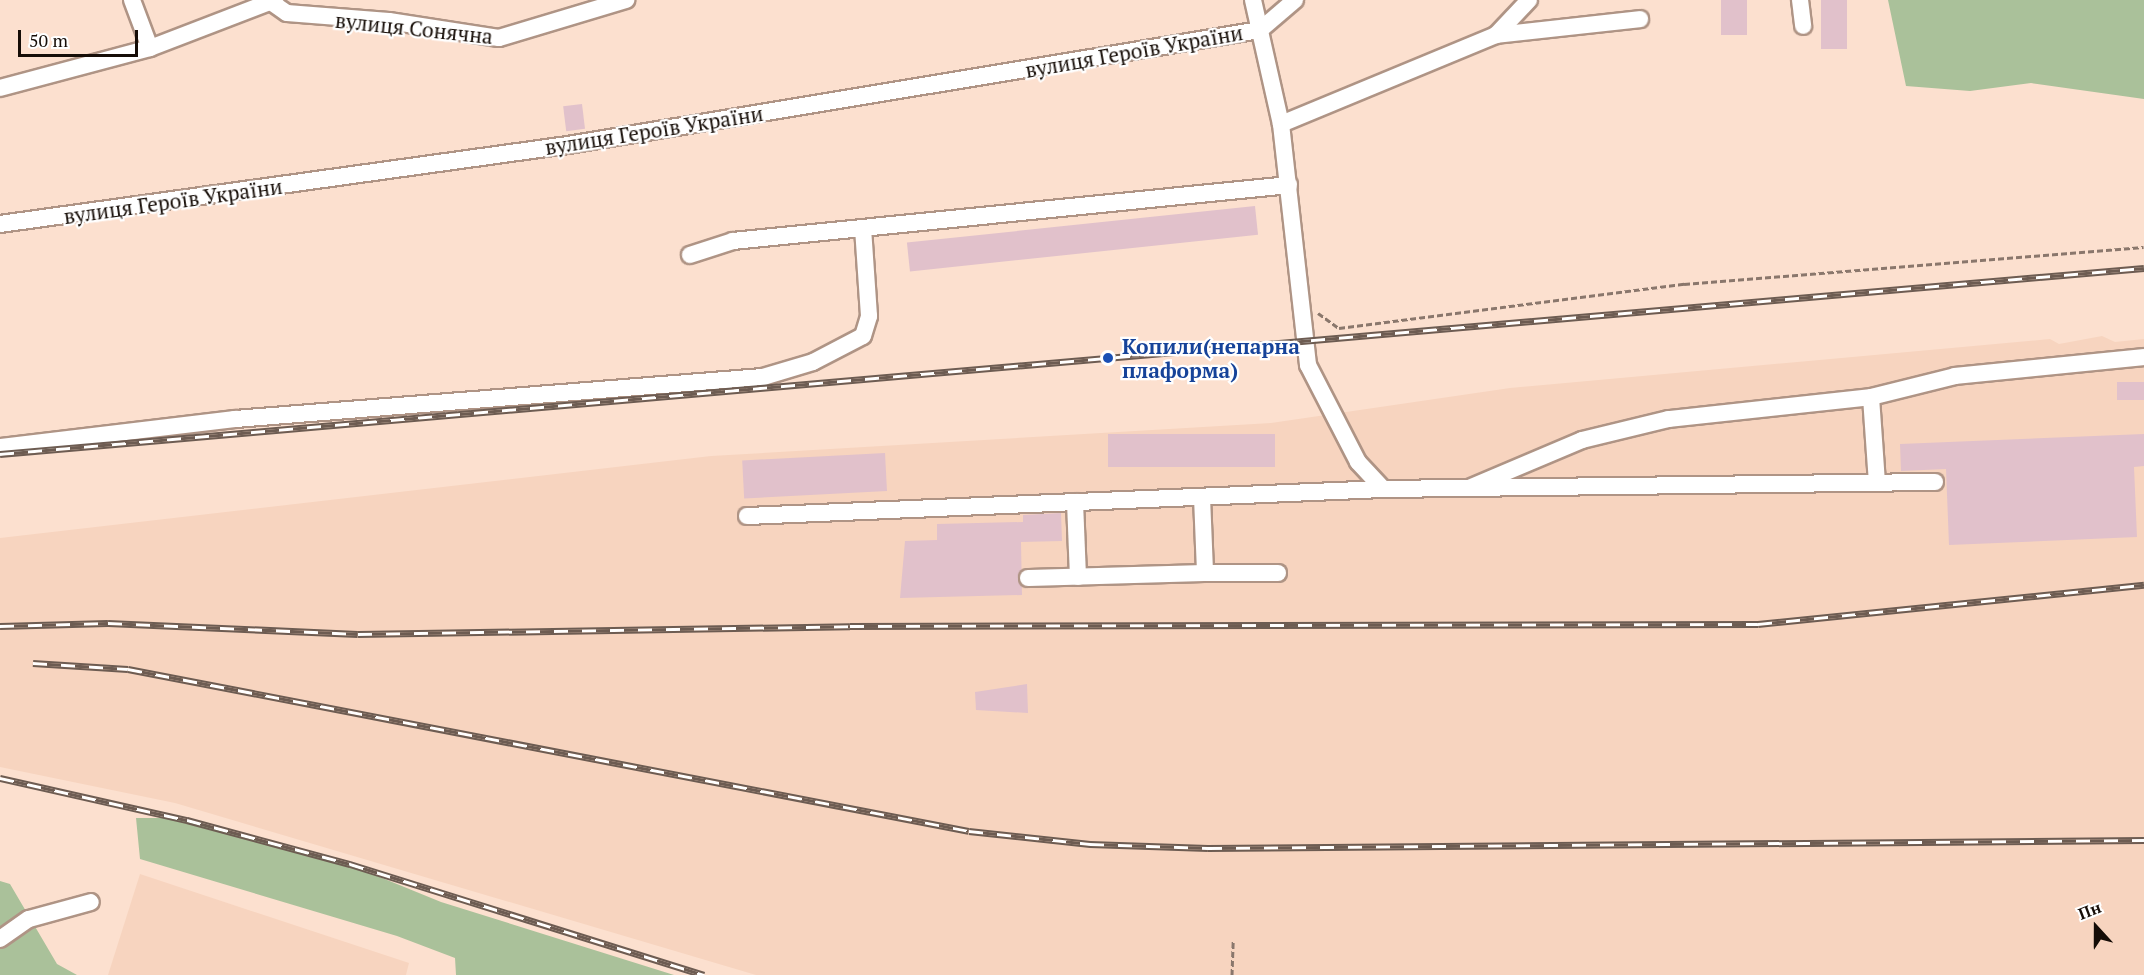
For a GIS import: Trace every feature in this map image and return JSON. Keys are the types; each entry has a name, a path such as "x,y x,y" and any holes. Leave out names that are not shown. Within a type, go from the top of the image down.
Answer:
{"street":[{"path":"132,0 150,48"},
{"name":"вулиця Сонячна","path":"273,1 287,13 500,38 626,0"},
{"path":"1253,0 1281,124 1302,301 1303,341 1308,365 1358,462 1383,489"},
{"name":"вулиця Героїв України","path":"0,224 568,145 1260,30 1295,0"},
{"path":"1496,35 1529,0"},
{"path":"1800,0 1803,26"},
{"path":"0,88 150,48 273,1"},
{"path":"1281,124 1496,35 1640,19"},
{"path":"690,255 733,241 1289,185"},
{"path":"0,447 235,419 763,376 813,362 863,336 869,316 862,228"},
{"path":"1461,492 1582,441 1669,419 1871,397 1954,376 2144,357"},
{"path":"1871,397 1877,483"},
{"path":"747,516 1383,489 1461,492 1935,482"},
{"path":"1202,497 1205,573"},
{"path":"1075,502 1078,577"},
{"path":"1028,578 1278,573"},
{"path":"0,939 29,920 90,902"}],"path":[{"path":"1302,301 1339,328 1683,284 2144,247"},
{"path":"1232,975 1233,941"}],"shaded area":[{"path":"2102,336 2115,342 2144,339 2144,975 756,975 175,803 0,767 0,538 711,456 1271,423 1510,388 2050,339 2059,344"},
{"path":"140,874 409,963 406,975 108,975"}],"green space":[{"path":"1888,0 2144,0 2144,99 2031,83 1970,91 1906,86"},
{"path":"136,818 180,818 343,862 441,902 674,975 456,975 455,958 397,936 140,859"},
{"path":"0,881 10,884 57,964 77,975 0,975"}],"building":[{"path":"1721,0 1747,0 1747,35 1721,35"},
{"path":"1821,0 1847,0 1847,49 1821,49"},
{"path":"582,104 585,129 566,131 563,106"},
{"path":"1255,206 1258,235 910,271 907,243"},
{"path":"2117,382 2144,382 2144,400 2117,400"},
{"path":"1108,434 1275,434 1275,467 1108,467"},
{"path":"2144,434 2144,466 2134,467 2137,537 1949,545 1946,469 1901,471 1900,444"},
{"path":"885,453 887,491 744,498 742,460"},
{"path":"1061,513 1062,541 1021,542 1022,595 900,598 905,541 937,540 937,524 1023,522 1023,515"},
{"path":"1027,684 1028,713 976,710 975,692"}],"railway":[{"path":"0,454 2144,268"},
{"path":"0,626 108,623 358,634 850,626 1758,624 2144,585"},
{"path":"33,663 128,669 969,831 1090,844 1208,848 2144,840"},
{"path":"0,778 187,820 350,864 704,975"}],"place":[{"name":"Копили(непарна плаформа)","path":"1108,358"}]}
